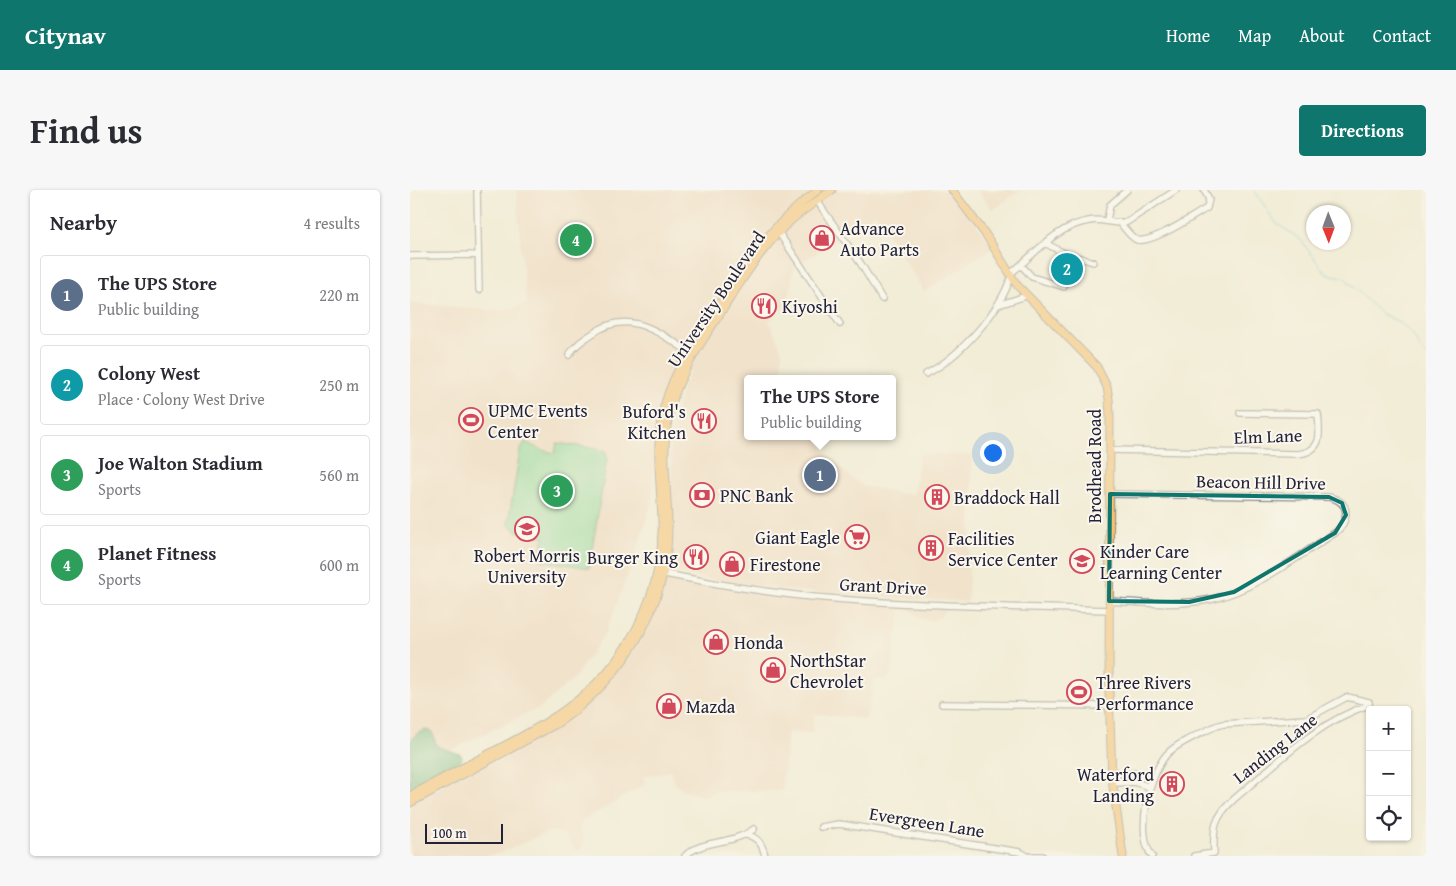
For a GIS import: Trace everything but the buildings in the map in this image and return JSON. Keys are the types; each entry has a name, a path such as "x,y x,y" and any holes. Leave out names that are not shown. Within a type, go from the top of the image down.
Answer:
{"main road":[{"name":"University Boulevard","path":"410,796 546,723 582,698 610,668 632,636 649,601 667,550 666,433 676,388 690,360 788,214 818,190"},
{"name":"University Boulevard","path":"410,803 570,715 591,698 620,666 638,638 654,605 660,573 662,536 659,455 661,421 670,389 679,367 752,253 777,230 832,190"},
{"name":"Brodhead Road","path":"952,190 986,235 1010,275 1026,296 1088,356 1102,375 1110,399 1109,610 1112,779 1123,856"}],"street":[{"path":"477,190 478,290"},
{"path":"1107,220 1110,205 1127,190"},
{"path":"926,374 962,346 996,306 1006,291 1010,275 1045,243 1076,224 1107,220 1120,223 1129,220 1176,190"},
{"path":"1120,223 1134,238 1142,240 1154,237 1208,208 1208,199 1204,190"},
{"path":"817,201 861,264 882,299"},
{"path":"777,230 840,324"},
{"path":"1045,243 1062,252 1093,262"},
{"path":"410,256 478,255"},
{"path":"1021,265 1032,277 1064,287"},
{"path":"996,306 1026,296"},
{"path":"569,354 573,347 596,331 614,322 626,321 644,326 688,351"},
{"name":"Elm Lane","path":"1110,450 1298,454 1313,449 1319,439 1318,414 1240,413"},
{"name":"Beacon Hill Drive","path":"1109,601 1188,602 1225,595 1249,586 1335,533 1343,525 1346,515 1342,503 1329,497 1110,494"},
{"name":"Grant Drive","path":"660,573 781,593 839,599 1109,610"},
{"name":"Landing Lane","path":"1152,856 1149,852 1145,822 1147,799 1157,771 1167,754 1175,748 1223,724 1306,718 1346,697 1369,702 1369,705 1354,710 1313,733 1233,800 1222,810 1216,819 1214,853 1194,856"},
{"path":"942,704 1110,706"},
{"path":"1112,779 1116,783 1134,782 1147,786 1151,784"},
{"name":"Evergreen Lane","path":"821,827 839,824 1020,852 1029,856 1042,856"},
{"path":"684,856 696,848 746,835 754,829"},
{"path":"746,835 755,837 761,844 765,856"}],"highlighted area":[{"path":"1110,494 1329,497 1342,503 1346,515 1335,533 1234,592 1189,602 1109,601"}],"shaded area":[{"path":"516,190 952,190 993,248 924,292 875,213 843,233 838,240 794,267 788,303 769,321 782,351 782,367 786,375 744,375 744,440 819,440 833,462 863,486 913,495 920,454 973,455 968,602 784,590 674,572 670,565 673,535 671,431 681,390 690,371 685,368 692,356 682,349 655,425 652,501 635,557 606,632 574,678 541,707 473,739 410,772 410,303 500,311 526,304"},
{"path":"977,190 1020,190 993,210"},
{"path":"663,574 781,593 947,604 947,608 940,617 932,621 921,619 909,609 901,610 891,673 887,681 875,679 866,719 814,714 812,733 788,732 782,791 718,791 706,796 699,795 684,791 676,785 670,771 643,777 646,784 582,821 580,829 583,847 580,850 575,850 563,833 550,831 500,853 487,856 410,856 410,803 549,729 601,688"}],"green space":[{"path":"525,442 541,450 555,453 557,443 605,450 607,458 589,568 540,560 544,537 518,532 508,524 520,451"},
{"path":"424,730 431,731 437,746 460,754 462,757 461,761 410,788 410,741 416,734"}],"waterway":[{"path":"1254,190 1276,223 1300,239 1326,274 1344,277 1380,313 1397,321 1412,333 1419,347 1426,355"}],"place":[{"name":"Advance Auto Parts","path":"822,238"},
{"name":"Planet Fitness","path":"576,240"},
{"name":"Colony West","path":"1067,269"},
{"name":"Kiyoshi","path":"764,306"},
{"name":"UPMC Events Center","path":"471,420"},
{"name":"Buford's Kitchen","path":"704,421"},
{"name":"The UPS Store","path":"820,475"},
{"name":"Joe Walton Stadium","path":"557,491"},
{"name":"PNC Bank","path":"702,495"},
{"name":"Braddock Hall","path":"937,497"},
{"name":"Robert Morris University","path":"527,529"},
{"name":"Giant Eagle","path":"857,537"},
{"name":"Facilities Service Center","path":"931,548"},
{"name":"Burger King","path":"696,557"},
{"name":"Kinder Care Learning Center","path":"1082,561"},
{"name":"Firestone","path":"732,564"},
{"name":"Honda","path":"716,642"},
{"name":"NorthStar Chevrolet","path":"773,670"},
{"name":"Three Rivers Performance","path":"1079,692"},
{"name":"Mazda","path":"669,706"},
{"name":"Waterford Landing","path":"1172,784"}]}
